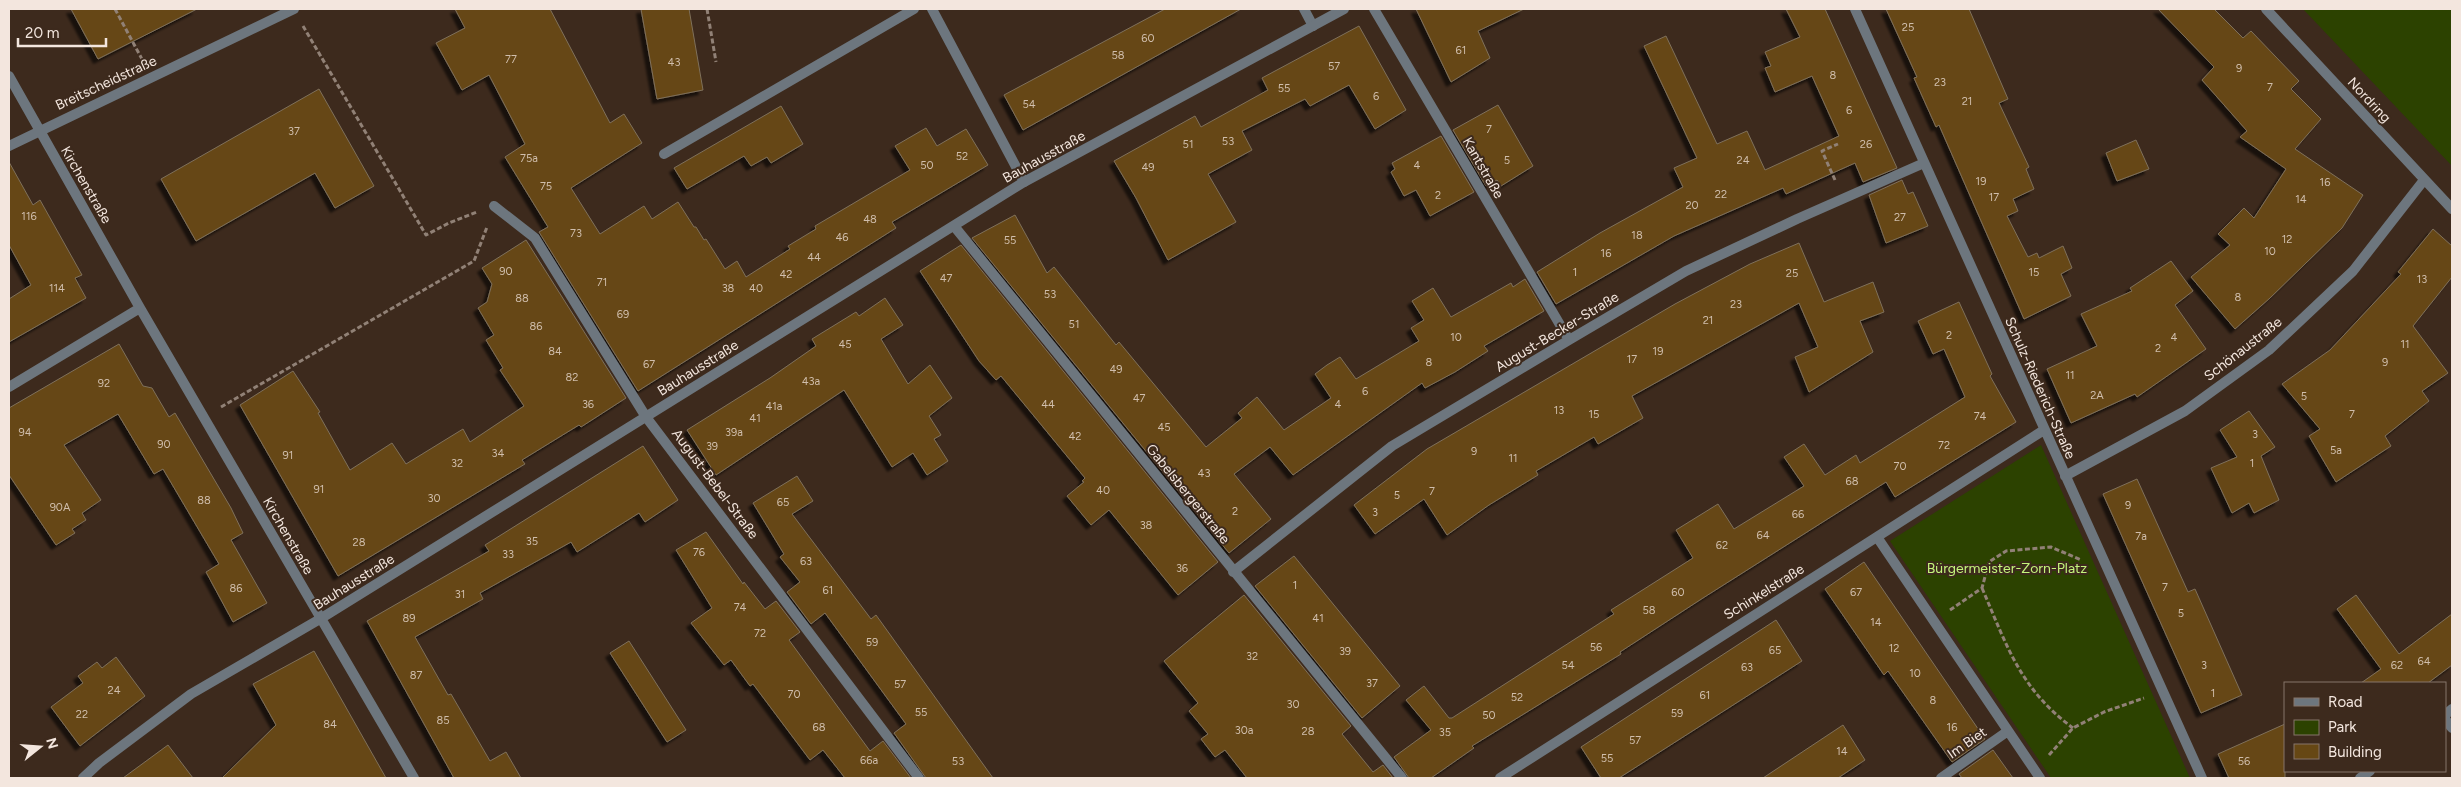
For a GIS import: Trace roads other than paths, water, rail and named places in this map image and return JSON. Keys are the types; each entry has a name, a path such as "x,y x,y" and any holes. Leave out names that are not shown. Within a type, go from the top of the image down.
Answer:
{"street":[{"name":"Breitscheidstraße","path":"9,146 293,9"},
{"path":"664,154 914,9"},
{"path":"932,9 1024,182"},
{"path":"1304,9 1313,26"},
{"name":"Bauhausstraße","path":"83,778 99,763 191,694 320,619 1024,182 1344,9"},
{"name":"Kantstraße","path":"1374,9 1569,340"},
{"name":"Schulz-Riederich-Straße","path":"1854,9 2202,778"},
{"name":"Nordring","path":"2266,9 2452,209"},
{"name":"Kirchenstraße","path":"9,76 140,308 414,778"},
{"name":"August-Becker-Straße","path":"1233,572 1392,446 1569,340 1686,271 1843,198 1924,163"},
{"name":"Schönaustraße","path":"2065,476 2185,411 2268,350 2353,271 2424,180"},
{"name":"August-Bebel-Straße","path":"494,206 535,238 646,417 919,778"},
{"name":"Gabelsbergerstraße","path":"954,226 1402,778"},
{"path":"9,387 140,308"},
{"name":"Schinkelstraße","path":"1500,778 2044,430"},
{"path":"1877,536 2038,774"},
{"name":"Im Biet","path":"1941,778 2008,731"}],"park label":[{"name":"Bürgermeister-Zorn-Platz","path":"2007,568"}]}
